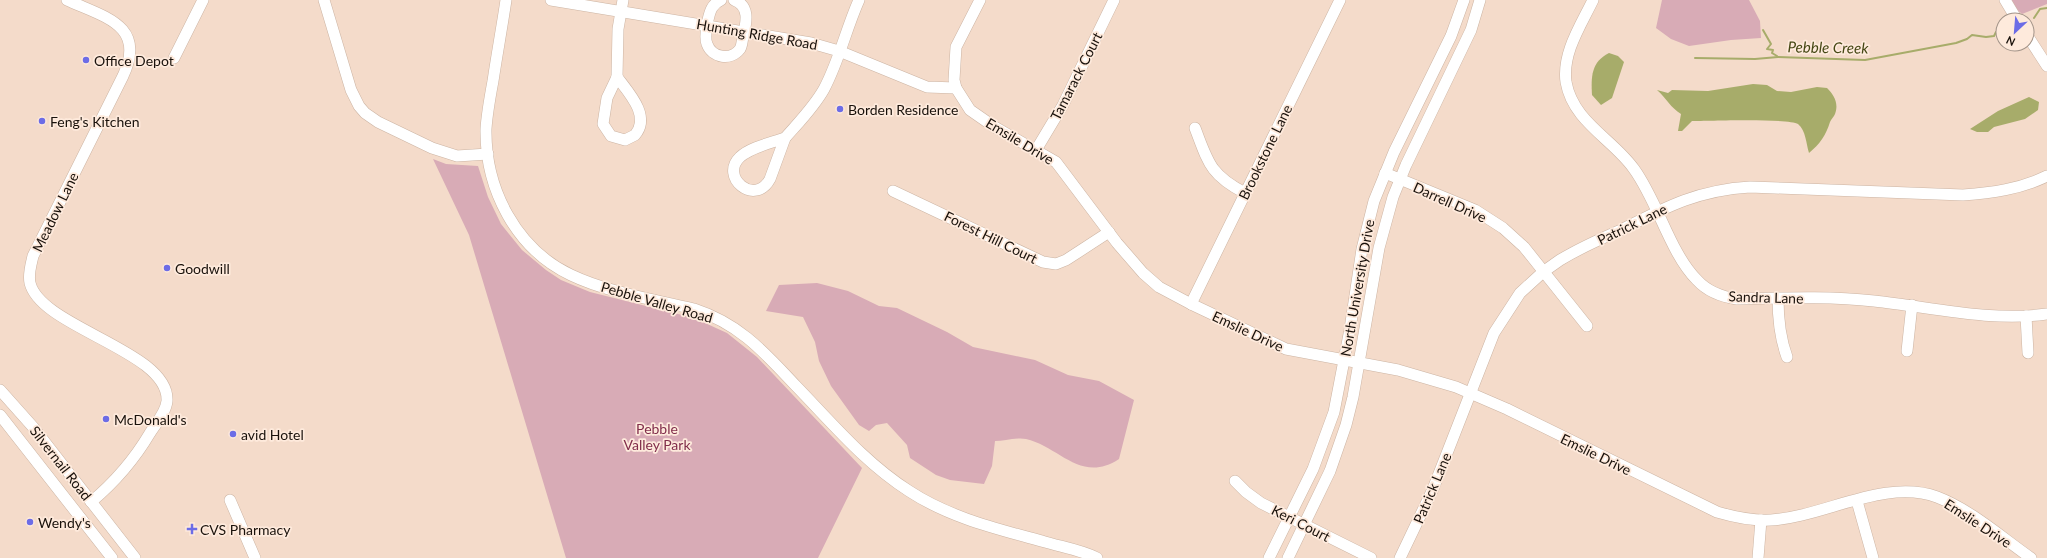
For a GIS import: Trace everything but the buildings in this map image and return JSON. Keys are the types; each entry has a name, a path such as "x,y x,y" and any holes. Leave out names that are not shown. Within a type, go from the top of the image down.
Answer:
{"street":[{"name":"Meadow Lane","path":"67,0 120,27 128,38 131,55 123,76 33,256 30,283 35,293 48,307 156,374 165,386 167,401 160,417 135,456 119,477 91,502"},
{"path":"174,58 203,0"},
{"path":"324,0 351,90 359,106 365,113 378,122 432,148 457,156 488,154"},
{"name":"Pebble Valley Road","path":"506,0 488,115 488,154 494,186 511,221 535,250 555,266 572,276 601,287 694,309 722,320 756,344 856,449 899,485 915,496 951,514 1097,558"},
{"name":"Hunting Ridge Road","path":"551,0 578,2 621,11 804,41 840,51 927,88 956,88"},
{"path":"617,77 629,93 640,114 641,122 635,135 625,140 611,136 603,124 607,98 617,77 617,49 623,0"},
{"path":"721,0 711,8 707,25 706,40 711,51 721,56 729,56 739,50 745,31 746,12 742,4 734,0"},
{"path":"785,138 758,147 740,157 734,170 735,177 740,185 746,189 754,190 766,185 770,179 785,138 807,113 823,91 859,0"},
{"name":"Emsile Drive","path":"980,0 956,47 954,80 956,88 970,110 993,126 1056,162 1109,232 1143,273 1159,287"},
{"name":"Tamarack Court","path":"1036,150 1063,105 1114,0"},
{"name":"Brookstone Lane","path":"1191,304 1340,0"},
{"name":"North University Drive","path":"1269,558 1314,469 1334,412 1362,249 1374,201 1410,119 1451,36 1464,0"},
{"name":"North University Drive","path":"1288,558 1330,471 1346,425 1359,362 1379,248 1386,219 1400,179 1471,30 1480,0"},
{"name":"Sandra Lane","path":"1593,0 1572,45 1566,62 1565,74 1568,90 1573,104 1581,116 1618,150 1634,168 1644,184 1687,269 1704,287 1729,298 1844,299 1912,305 1990,316 2026,316 2047,314"},
{"path":"2005,0 2012,12"},
{"path":"2035,47 2047,66"},
{"path":"1410,119 1425,126"},
{"path":"1195,128 1207,160 1214,171 1226,183 1245,193"},
{"name":"Darrell Drive","path":"1385,173 1475,210 1495,222 1524,247 1587,326"},
{"name":"Patrick Lane","path":"1400,558 1433,489 1489,344 1502,319 1520,294 1543,272 1569,254 1658,211 1694,196 1731,188 1750,187 1963,195 1989,193 2015,188 2047,176"},
{"name":"Forest Hill Court","path":"893,191 1043,262 1056,264 1066,260 1109,232"},
{"name":"Emslie Drive","path":"1159,287 1191,304 1286,349 1398,370 1434,380 1471,393 1709,509 1730,516 1761,520 1791,517 1881,494 1900,492 1936,497 1958,507 2031,558"},
{"path":"1778,298 1782,345 1787,357"},
{"path":"1907,351 1912,305"},
{"path":"2026,316 2028,353"},
{"name":"Silvernail Road","path":"0,390 33,426 135,558"},
{"name":"Silvernail Road","path":"0,415 112,558"},
{"name":"Keri Court","path":"1235,481 1253,498 1371,558"},
{"path":"230,500 255,558"},
{"path":"1857,501 1873,558"},
{"path":"1758,558 1761,520"}],"green space":[{"path":"1662,0 1749,0 1760,21 1761,38 1731,40 1689,46 1671,39 1656,28"},
{"path":"2010,0 2047,0 2047,4 2027,12 2020,12 2014,7"},
{"name":"Pebble Valley Park","path":"433,159 446,164 478,166 488,197 501,224 522,250 546,270 561,280 590,292 694,318 727,333 757,357 862,468 818,558 566,558 469,235"},
{"path":"817,283 848,291 879,306 897,308 947,332 973,347 1035,360 1068,375 1099,381 1134,400 1119,459 1105,466 1093,468 1082,466 1038,443 1026,439 1015,439 995,441 992,466 984,484 950,480 936,475 910,458 907,445 887,423 876,425 869,431 859,425 831,386 819,361 815,342 803,317 766,311 779,285"}],"shaded area":[{"path":"1609,53 1618,56 1624,62 1612,98 1601,105 1592,95 1592,76 1595,65"},
{"path":"1753,84 1767,85 1777,91 1791,92 1817,87 1827,88 1830,91 1834,96 1836,103 1835,114 1830,121 1827,131 1822,139 1809,153 1803,130 1798,124 1792,122 1765,120 1692,121 1682,131 1678,131 1681,114 1674,109 1657,90 1668,93 1672,90 1708,91"},
{"path":"2029,97 2039,102 2038,110 2025,119 1994,127 1988,132 1977,132 1970,129 1998,111"}],"waterway":[{"name":"Pebble Creek","path":"2035,16 2040,9 2047,8"},
{"path":"1763,30 1771,44 1767,49 1773,50 1772,53 1777,56"},
{"name":"Pebble Creek","path":"1695,58 1755,59 1778,57 1865,60 1956,43 1967,39 1972,35 1986,37 1994,36 1995,34"}],"place":[{"name":"Office Depot","path":"86,60"},
{"name":"Borden Residence","path":"840,109"},
{"name":"Feng's Kitchen","path":"42,121"},
{"name":"Goodwill","path":"167,268"},
{"name":"McDonald's","path":"106,419"},
{"name":"avid Hotel","path":"233,434"},
{"name":"Wendy's","path":"30,522"},
{"name":"CVS Pharmacy","path":"192,529"}]}
